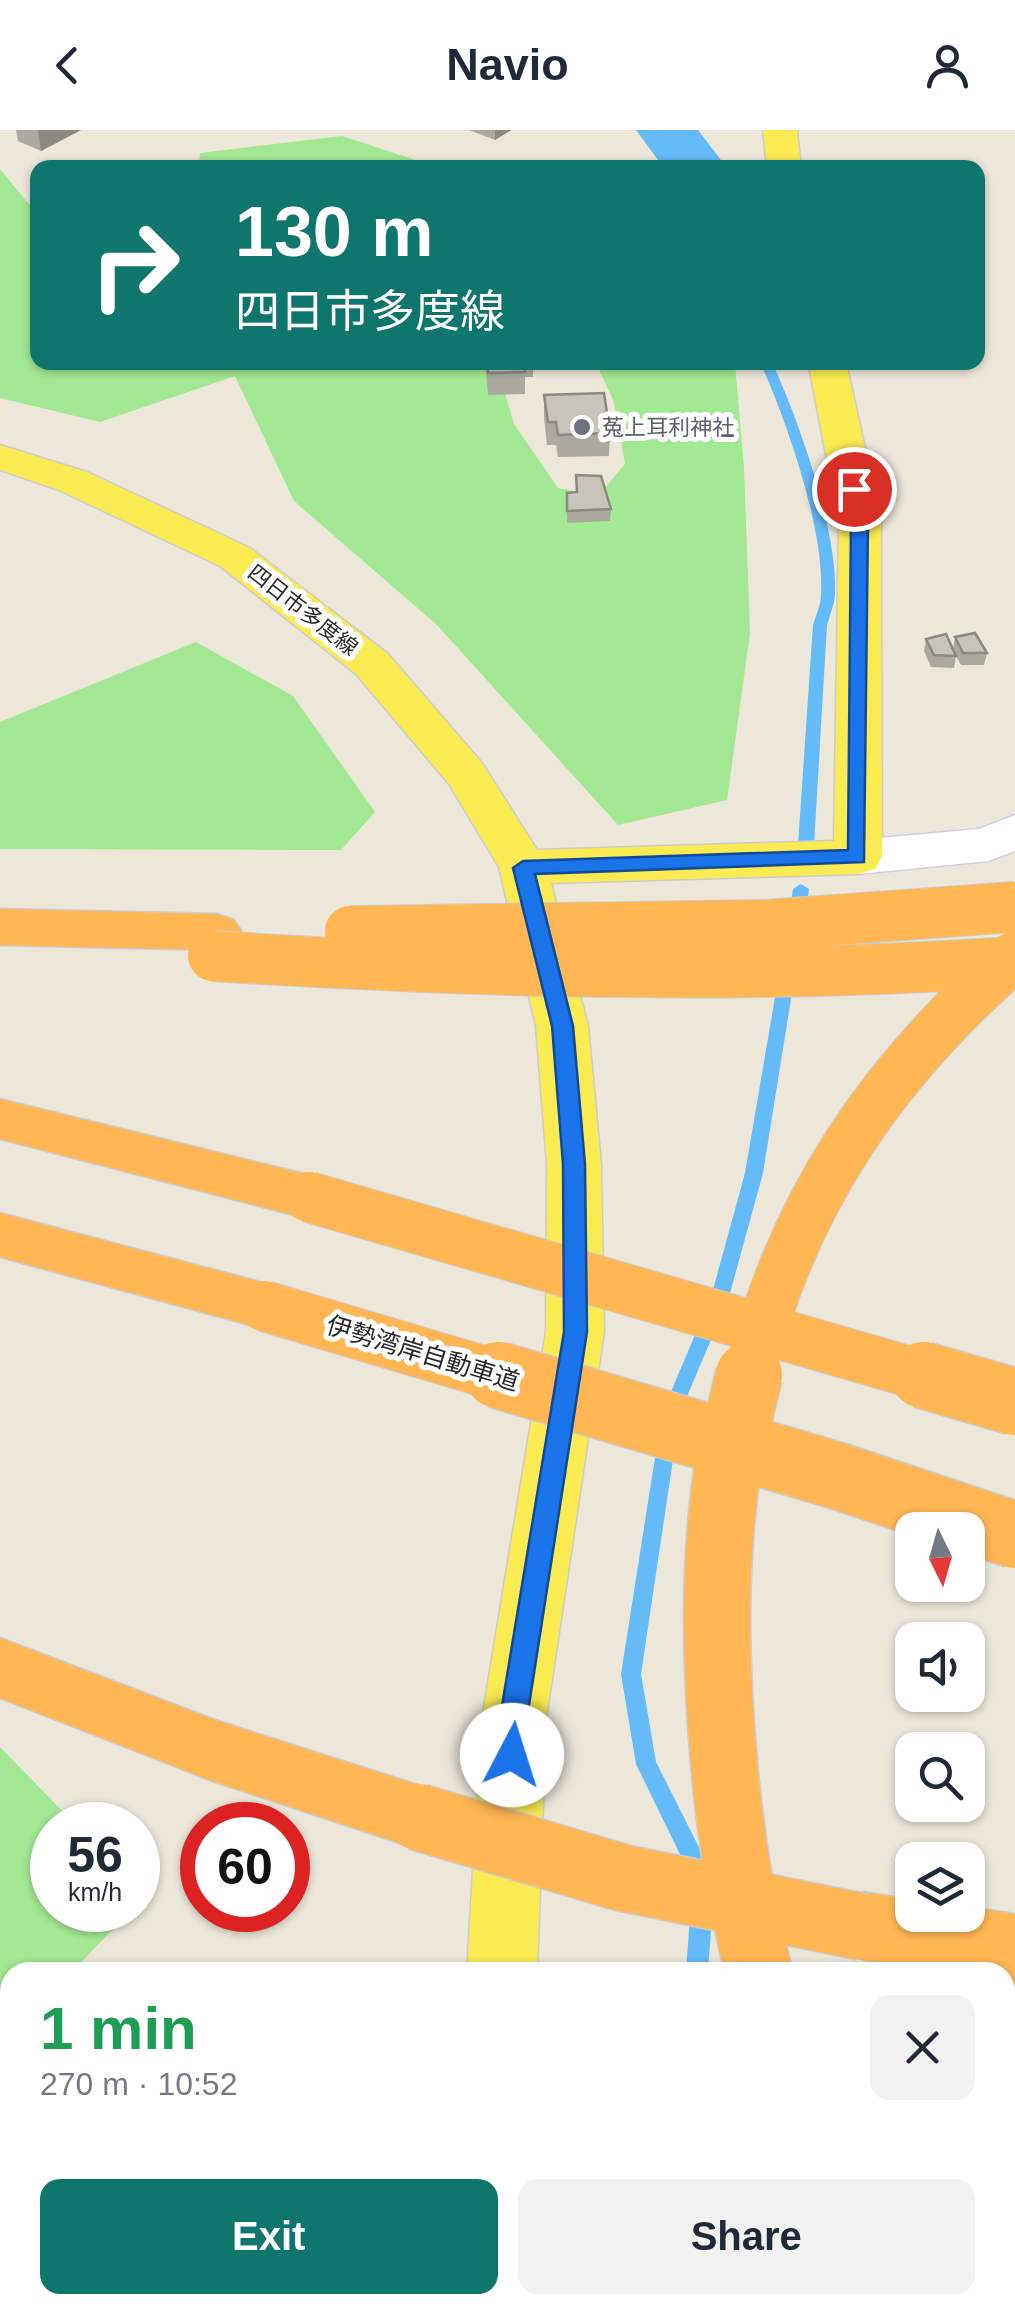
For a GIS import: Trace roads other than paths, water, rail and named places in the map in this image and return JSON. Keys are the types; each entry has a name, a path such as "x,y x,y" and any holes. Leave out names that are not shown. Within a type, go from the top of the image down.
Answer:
{"highway":[{"path":"0,934 215,944 794,924 1015,906"},
{"path":"0,926 215,944 411,970 605,976 799,974 1015,959"},
{"path":"757,1962 727,1784 718,1622 725,1490 750,1363 792,1239 842,1147 899,1067 965,995 1015,959"},
{"path":"0,1119 309,1197 1015,1402"},
{"name":"伊勢湾岸自動車道","path":"0,1235 264,1306 838,1476 1015,1535"},
{"path":"0,1668 215,1750 418,1818 623,1878 863,1928 1015,1949"}],"main road":[{"path":"777,131 782,160"},
{"path":"523,868 858,857 860,522 829,370"},
{"name":"四日市多度線","path":"0,457 72,481 235,557 357,652 372,664 466,774 523,868 562,1026 574,1164 576,1332 514,1718 502,1962"}],"street":[{"path":"858,857 988,845 1015,832"}],"waterway":[{"path":"666,130 690,160"},
{"path":"770,370 807,476 827,571 806,845"},
{"path":"797,918 801,889"},
{"path":"703,1877 646,1764 631,1674 671,1413 720,1297 754,1173 787,974"},
{"path":"698,1962 702,1903"}],"place":[{"name":"菟上耳利神社","path":"582,427"}]}
